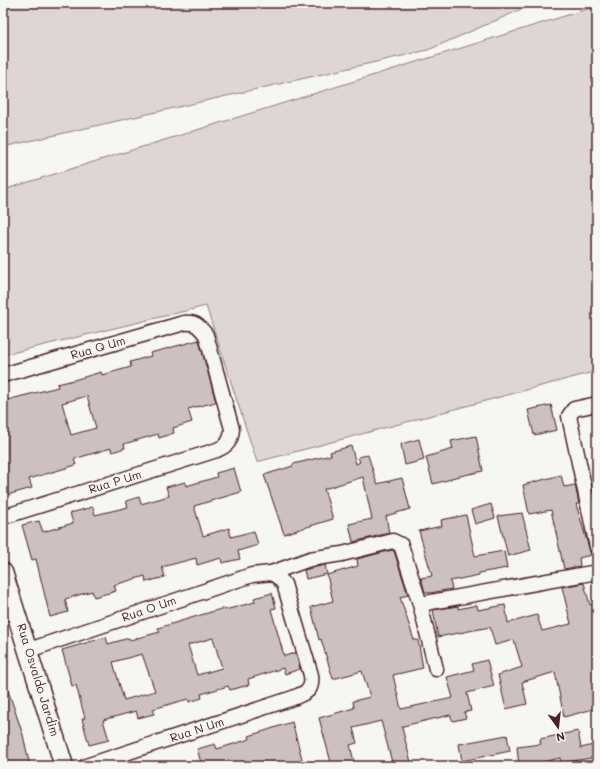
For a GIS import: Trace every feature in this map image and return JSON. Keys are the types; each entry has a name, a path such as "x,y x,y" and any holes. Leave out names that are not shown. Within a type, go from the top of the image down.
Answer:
{"street":[{"name":"Rua Q Um","path":"3,375 184,323 193,322 200,326 206,335 228,414 232,429 232,439 227,445"},
{"path":"597,404 574,409 569,416 597,547"},
{"name":"Rua P Um","path":"3,517 210,453 227,445"},
{"name":"Rua O Um","path":"29,650 252,575 271,573 310,559 342,554 393,541 401,545 420,604 436,669"},
{"name":"Rua Osvaldo Jardim","path":"3,572 29,650 64,766"},
{"path":"420,604 597,572"},
{"name":"Rua N Um","path":"86,766 308,692 313,684 284,584 278,577 271,573"}],"shaded area":[{"path":"3,3 536,3 428,50 3,147"},
{"path":"597,6 597,371 257,462 206,306 3,355 3,190"}],"building":[{"path":"199,340 216,402 188,409 192,422 173,428 174,433 159,438 158,434 124,444 125,448 112,452 111,448 74,459 76,465 29,479 32,488 3,496 3,401 58,387 57,384 101,372 102,375 131,367 130,362 151,356 150,353","holes":["87,396 96,428 71,435 62,403"]},
{"path":"551,405 557,430 534,435 528,410"},
{"path":"476,436 483,471 451,478 433,484 426,457 453,449 451,441"},
{"path":"419,439 424,460 405,465 401,444"},
{"path":"351,446 356,464 360,462 358,457 368,455 377,484 402,478 410,509 386,516 389,533 353,542 349,524 372,519 363,477 324,489 333,519 284,534 264,475 293,466 293,464 331,455 330,452"},
{"path":"234,468 241,492 194,506 203,536 229,528 231,537 254,531 258,545 238,551 240,559 222,563 221,558 197,565 196,558 162,567 165,577 146,582 145,576 114,585 116,591 94,597 92,591 65,599 68,612 50,617 36,559 32,560 22,525 39,521 43,532 73,523 70,513 93,507 95,515 128,507 126,501 139,497 141,504 169,496 166,487 185,482 186,486 217,477 216,473"},
{"path":"561,475 564,487 575,485 579,504 576,504 591,555 579,558 580,566 564,569 551,510 529,514 523,485"},
{"path":"491,504 495,518 475,524 471,510"},
{"path":"522,513 531,550 508,556 498,516"},
{"path":"466,515 475,556 504,551 507,568 479,573 479,575 450,581 452,589 430,593 425,592 421,578 432,576 419,531 442,526 441,520"},
{"path":"392,550 394,551 408,595 400,597 414,640 418,640 423,668 393,675 401,709 453,698 447,677 474,670 472,664 487,660 494,686 467,693 471,711 464,712 466,718 453,721 450,715 403,726 402,728 412,766 393,766 381,721 353,728 357,743 350,745 355,766 332,766 319,718 354,708 353,701 370,697 362,671 333,679 321,639 319,640 311,607 333,601 327,575 358,566 357,559"},
{"path":"325,565 327,574 306,579 304,570"},
{"path":"584,583 590,605 597,604 597,708 564,717 555,672 522,682 527,704 506,709 498,675 522,667 514,640 495,645 490,627 438,637 433,610 458,606 458,609 477,605 478,610 505,605 508,623 537,615 542,631 571,624 562,587"},
{"path":"272,593 276,608 271,609 284,656 296,653 300,669 285,674 283,668 248,679 249,685 230,690 228,686 201,694 202,698 189,702 188,699 153,709 154,714 138,718 136,711 103,720 109,740 89,745 82,719 85,718 76,685 72,686 62,650 106,637 108,644 160,632 158,628 224,608 225,610 255,602 254,598","holes":["213,638 222,668 197,675 188,645","142,654 155,691 124,700 113,662"]},
{"path":"3,687 7,687 23,735 30,766 3,766"},
{"path":"292,722 304,766 202,766 197,749 215,744 217,749 250,739 249,736"},
{"path":"578,731 581,748 597,744 597,757 561,763 560,758 538,763 538,766 519,766 517,747 541,744 540,739"},
{"path":"507,735 510,751 462,761 459,744"}]}
